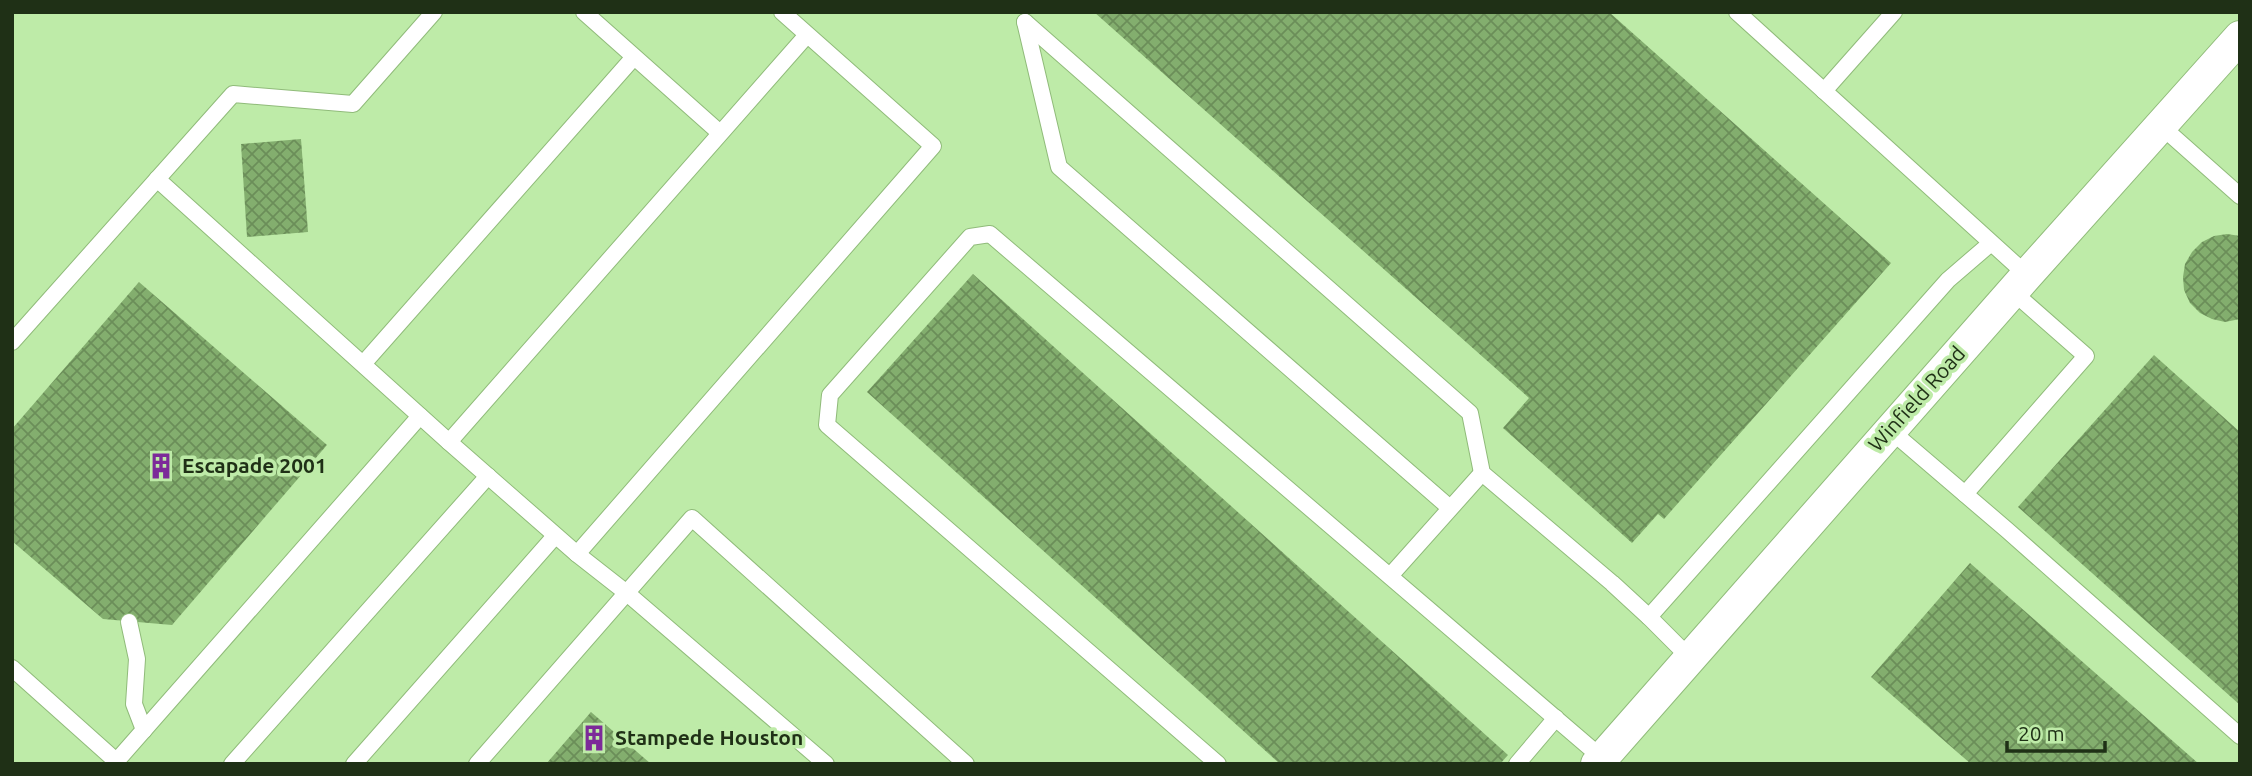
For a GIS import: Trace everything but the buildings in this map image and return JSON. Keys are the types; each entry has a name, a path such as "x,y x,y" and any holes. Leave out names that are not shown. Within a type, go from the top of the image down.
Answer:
{"street":[{"name":"Winfield Road","path":"1599,761 2019,283 2240,37"}],"lane":[{"path":"12,342 233,94 353,104 434,12"},
{"path":"584,12 720,133"},
{"path":"578,554 933,146 782,12"},
{"path":"1737,12 1991,243 2019,283 2086,356 1965,494"},
{"path":"1824,91 1894,12"},
{"path":"1450,508 1059,167 1026,22 1469,413 1482,473 1649,617 1689,657"},
{"path":"449,442 807,35"},
{"path":"363,364 634,57"},
{"path":"2160,125 2240,196"},
{"path":"157,179 555,536 628,594 826,764"},
{"path":"1218,764 827,425 830,395 970,237 990,234 1556,718 1599,761"},
{"path":"1649,617 1948,280 1991,243"},
{"path":"12,668 115,762 420,416"},
{"path":"1890,430 2240,736"},
{"path":"1390,576 1482,473"},
{"path":"232,764 488,475"},
{"path":"477,764 692,518 966,764"},
{"path":"354,764 555,536"},
{"path":"129,622 137,659 134,704 144,730"},
{"path":"1517,764 1556,718"}],"place":[{"name":"Escapade 2001","path":"161,466"},
{"name":"Stampede Houston","path":"594,738"}]}
